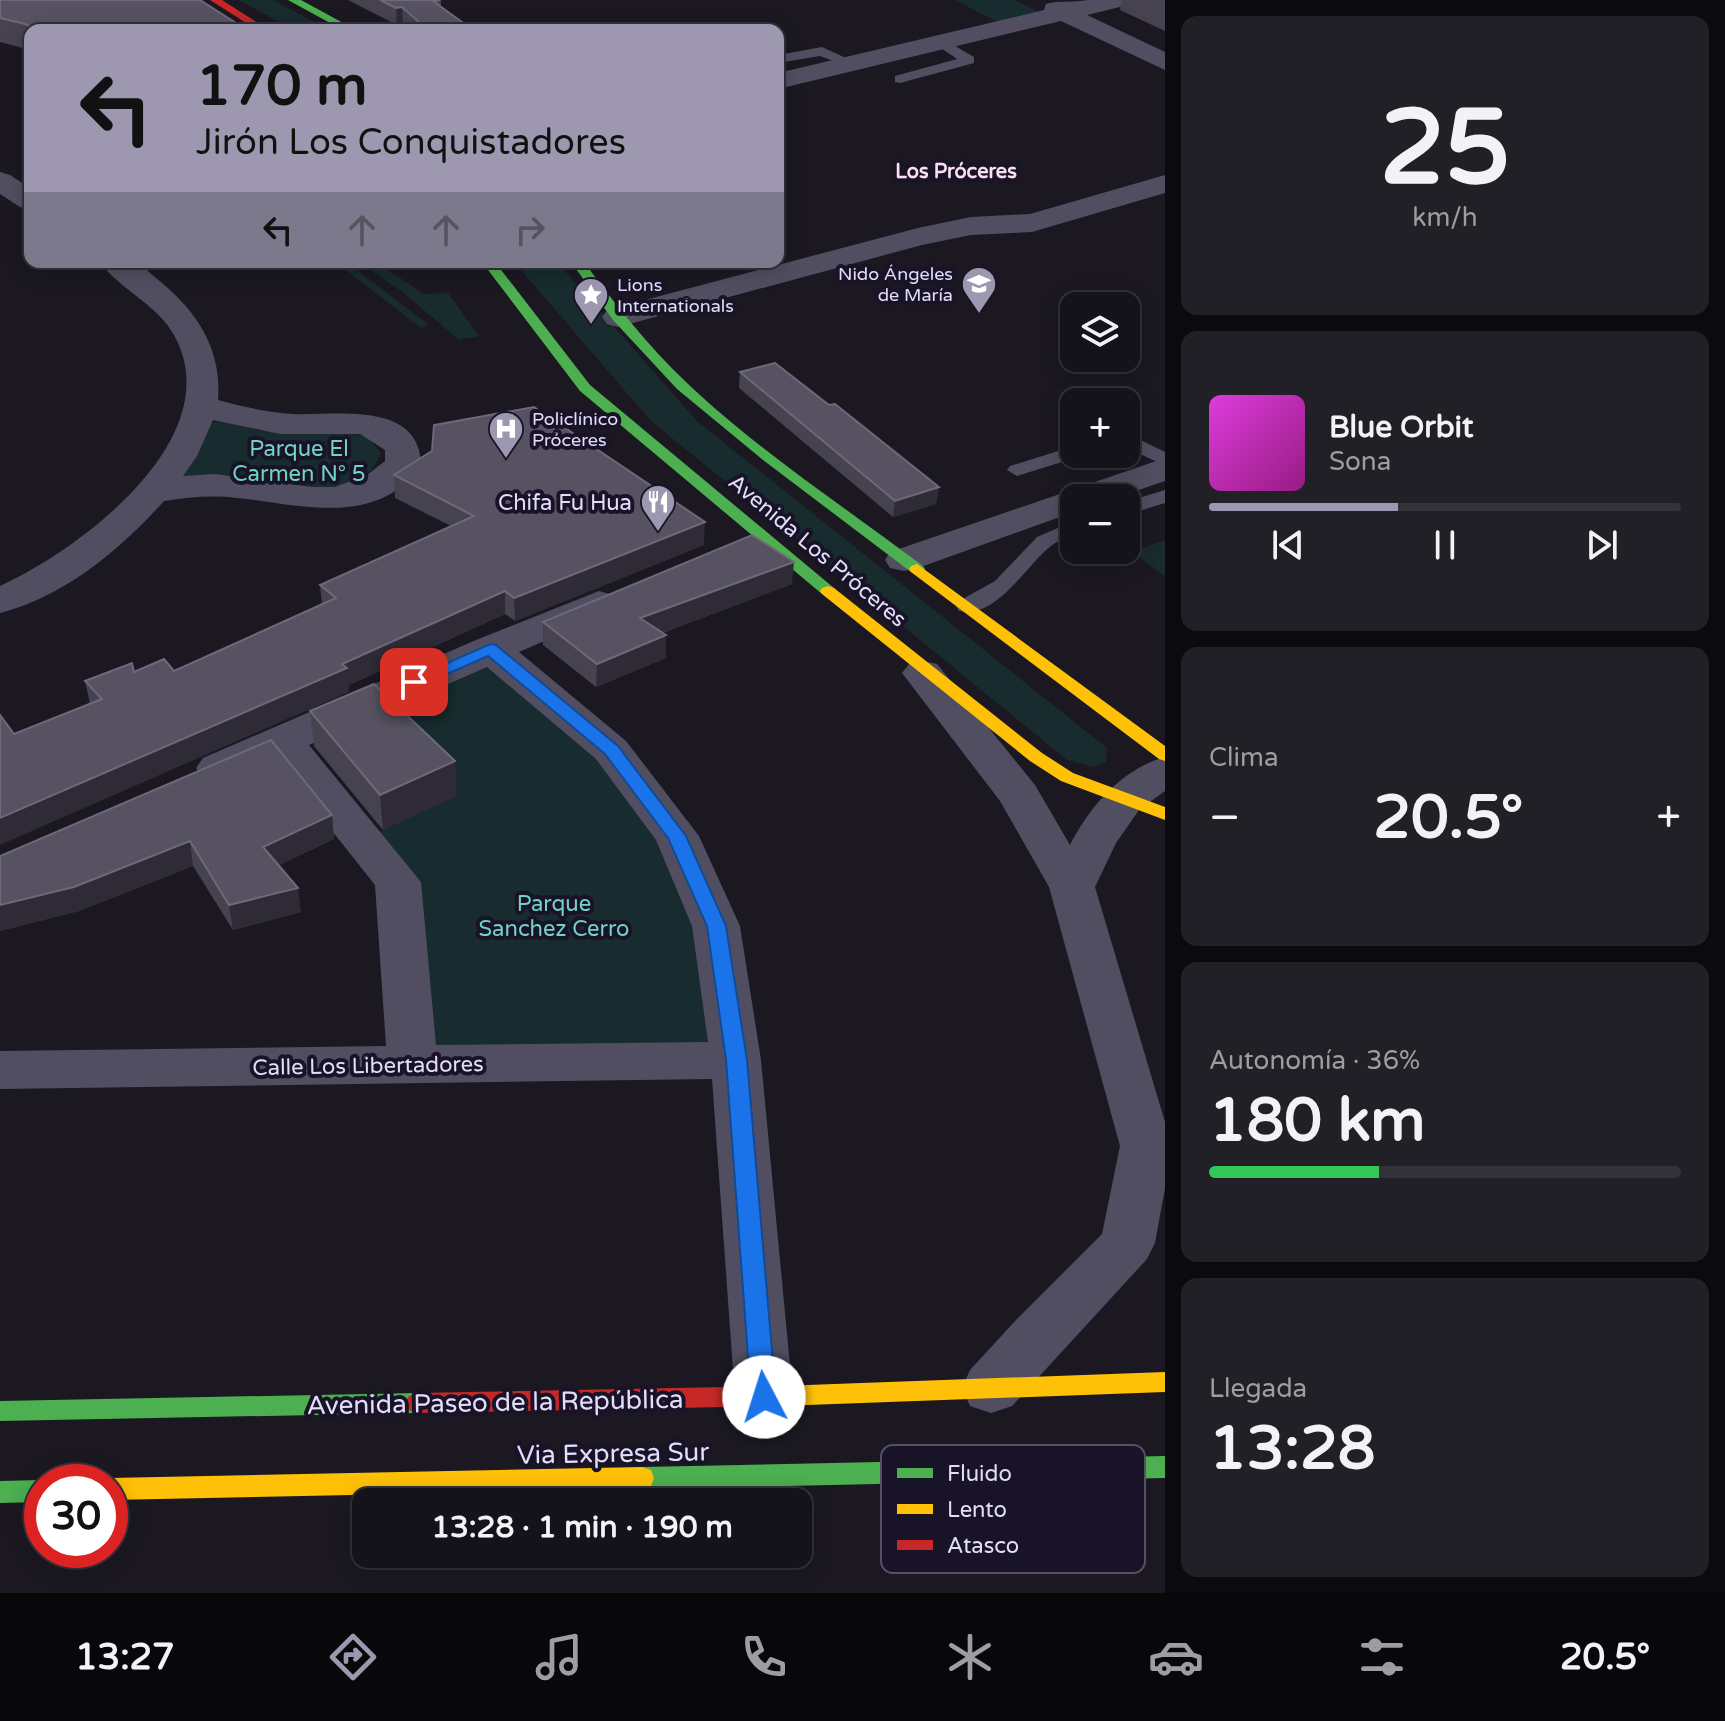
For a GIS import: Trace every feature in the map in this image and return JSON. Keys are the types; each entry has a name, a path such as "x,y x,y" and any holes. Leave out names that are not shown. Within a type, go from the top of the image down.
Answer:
{"main road":[{"path":"215,0 254,24"},
{"path":"293,0 339,24"},
{"name":"Avenida Los Próceres","path":"493,268 585,388 745,542 914,662 1036,757 1067,777 1144,807"},
{"name":"Avenida Los Próceres","path":"581,268 618,317 682,386 768,457 1165,755"},
{"name":"Avenida Paseo de la República","path":"0,1411 764,1397 1165,1382"},
{"name":"Via Expresa Sur","path":"1145,1467 1165,1467"},
{"name":"Via Expresa Sur","path":"128,1489 881,1473"},
{"path":"0,1492 24,1491"}],"street":[{"path":"1036,0 1165,62"},
{"path":"784,80 1119,0"},
{"path":"0,181 24,197"},
{"path":"618,317 918,237 971,226 1032,223 1165,184"},
{"path":"0,601 63,570 116,529 153,491 183,448 200,406 202,369 188,332 165,301 124,268"},
{"path":"153,491 212,485 256,489 307,500 346,498 384,483 403,465 403,447 388,432 350,420 297,425 253,421 200,406"},
{"path":"1120,484 1165,469"},
{"path":"904,560 1060,505"},
{"path":"183,784 631,590"},
{"path":"490,649 611,750 677,836 716,926 736,1060 764,1397"},
{"path":"914,662 1019,795 1072,887 1146,1146 1128,1243 991,1388"},
{"path":"282,740 398,882 413,1064"},
{"path":"1072,887 1095,840 1144,807 1165,771"},
{"name":"Calle Los Libertadores","path":"0,1070 736,1060"}],"lane":[{"path":"900,79 969,60 943,43"},
{"path":"784,58 816,51 827,52 852,64"},
{"path":"1140,447 1165,460"},
{"path":"1017,470 1060,456"},
{"path":"1140,504 1165,496"},
{"path":"967,606 1003,586 1044,541 1060,534"}],"green space":[{"path":"238,0 273,0 318,24 284,24"},
{"path":"955,0 1015,0 1042,14 1001,24"},
{"path":"343,268 355,268 429,325 421,328"},
{"path":"368,268 385,268 424,294 448,293 479,336 459,340 404,293"},
{"path":"519,268 562,268 697,421 1107,748 1106,762 1094,767 1067,760 651,421"},
{"name":"Parque El Carmen N° 5","path":"221,420 260,431 338,431 368,437 381,453 365,476 327,488 284,485 253,477 206,479 179,475 209,424"},
{"path":"1165,540 1165,576 1140,558 1140,549"},
{"name":"Parque Sanchez Cerro","path":"490,649 677,836 736,1060 413,1064 373,835 456,796 363,704"}],"building":[{"path":"0,0 200,0 238,24 25,24 0,18"},
{"path":"380,0 440,0 433,1 465,24 421,24 402,7 396,8"},
{"path":"775,363 829,405 835,404 939,487 895,501 740,372"},
{"path":"534,407 705,522 514,598 505,591 342,664 347,668 0,818 0,715 14,734 102,699 85,681 132,663 134,672 164,659 174,671 336,598 320,585 474,516 394,475 432,451 434,425"},
{"path":"752,535 794,562 640,618 666,635 597,664 543,622"},
{"path":"374,684 455,761 380,795 310,711"},
{"path":"271,740 332,815 263,847 298,888 229,905 190,841 74,887 0,905 0,856"}],"traffic: fast":[{"path":"293,0 339,24"},
{"path":"493,268 585,388 828,591"},
{"path":"581,268 618,317 682,386 768,457 917,569"},
{"path":"0,1411 417,1403"},
{"path":"1145,1467 1165,1467"},
{"path":"642,1478 881,1473"},
{"path":"0,1492 24,1491"}],"traffic: slow":[{"path":"917,569 1165,755"},
{"path":"828,591 1036,757 1067,777 1165,814"},
{"path":"780,1396 1165,1382"},
{"path":"128,1489 642,1478"}],"traffic: jam":[{"path":"215,0 254,24"},
{"path":"417,1403 780,1396"}],"place":[{"name":"Nido Ángeles de María","path":"979,315"},
{"name":"Lions Internationals","path":"591,326"},
{"name":"Policlínico Próceres","path":"506,460"},
{"name":"Chifa Fu Hua","path":"658,533"}],"district":[{"name":"Los Próceres","path":"956,171"}],"route":[{"path":"414,682 490,649 611,750 677,836 716,926 736,1060 764,1397"}]}
